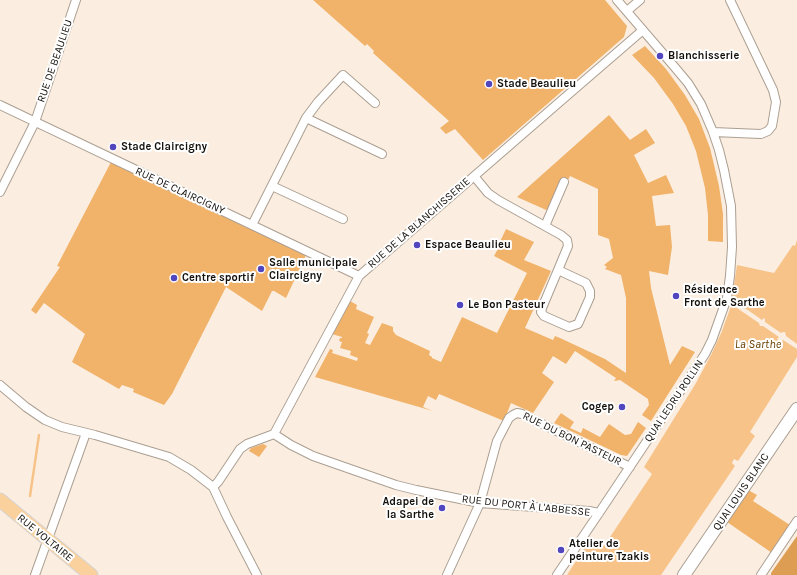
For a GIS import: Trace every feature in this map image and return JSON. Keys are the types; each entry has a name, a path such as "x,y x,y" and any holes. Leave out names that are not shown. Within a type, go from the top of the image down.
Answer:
{"main road":[{"name":"QUAI LOUIS BLANC","path":"684,575 797,409"},
{"name":"RUE VOLTAIRE","path":"0,500 91,575"}],"street":[{"name":"RUE DE BEAULIEU","path":"0,192 35,122 76,0"},
{"name":"QUAI LEDRU ROLLIN","path":"557,575 705,354 712,340 727,298 730,276 732,247 731,206 724,170 713,132 701,104 688,83 617,0"},
{"path":"627,11 640,0"},
{"path":"713,132 761,134 768,131 772,126 776,102 773,90 730,0"},
{"name":"RUE DE LA BLANCHISSERIE","path":"274,434 359,276 643,30"},
{"path":"252,225 306,118 318,102 343,75 375,102"},
{"name":"RUE DE CLAIRCIGNY","path":"0,105 359,276"},
{"path":"306,118 382,154"},
{"path":"474,176 488,193 498,200 562,235 567,240 568,246 542,308 541,312 544,316 569,327 578,324 590,297 590,291 586,283 558,270"},
{"path":"544,226 564,182"},
{"path":"272,186 343,219"},
{"path":"0,385 44,420 62,427 169,457 191,470 213,487 258,575"},
{"name":"RUE DU BON PASTEUR","path":"480,503 497,441 509,418 517,413 522,414 630,467"},
{"path":"35,575 86,433"},
{"path":"213,487 218,482 240,448 246,444 274,434"},
{"name":"RUE DU PORT À L'ABBESSE","path":"274,434 312,456 396,485 416,490 480,503 599,513"},
{"path":"447,575 480,503"},
{"path":"761,575 797,521"}],"shaded area":[{"name":"Stade Beaulieu","path":"313,0 605,0 627,26 624,37 483,160 455,129 446,134 440,128 449,121 373,53 374,51 367,44 365,46"},
{"path":"645,46 666,69 685,95 699,119 710,148 719,186 723,214 723,242 708,241 708,215 705,188 696,151 686,126 673,104 654,78 632,55"},
{"path":"609,115 630,140 646,129 655,143 634,155 648,183 666,175 674,193 652,196 656,226 670,225 672,247 668,275 649,271 651,288 670,365 682,346 695,352 651,421 642,415 649,405 648,399 620,380 614,381 616,378 575,351 566,364 553,356 542,373 554,382 533,413 511,403 504,421 439,394 436,400 428,396 423,407 433,411 315,377 330,349 333,350 332,353 357,361 358,358 350,355 351,351 340,348 342,342 339,341 342,337 332,334 350,301 357,305 356,309 374,317 367,333 369,334 365,343 370,345 382,323 393,327 393,331 396,335 430,351 429,355 432,358 441,362 462,317 497,333 527,273 494,256 506,229 534,242 524,260 551,271 525,328 553,340 555,336 560,338 605,359 626,373 626,298 621,275 605,269 607,267 604,265 613,258 609,239 598,235 598,189 570,176 553,213 517,197"},
{"name":"Centre sportif","path":"111,162 306,255 286,298 272,291 262,311 226,287 172,394 164,405 133,392 134,389 122,385 119,389 72,362 85,334 44,303 36,314 31,310 60,267 57,266"},
{"path":"561,413 574,422 570,428 581,433 583,428 600,437 609,424 625,435 631,434 638,422 646,428 627,456 621,455 554,423"},
{"path":"263,444 267,446 259,457 249,451 251,448"},
{"path":"748,490 757,495 753,501 793,527 775,555 727,522"},
{"path":"797,536 797,575 771,575 771,573"}],"water":[{"name":"La Sarthe","path":"797,240 797,357 750,432 755,436 738,461 734,459 732,463 735,466 661,575 567,575 589,541 604,546 652,474 644,467 696,383 722,331 731,306 737,265 774,273 793,245 795,246"}],"pier":[{"path":"732,299 762,320 764,318 765,322 781,333 785,332 786,336 797,344 797,349 783,340 781,342 777,339 779,337 763,326 760,326 759,323 731,304"}],"waterway":[{"path":"30,496 39,435"}],"place":[{"name":"Blanchisserie","path":"660,56"},
{"name":"Stade Beaulieu","path":"489,84"},
{"name":"Stade Claircigny","path":"113,147"},
{"name":"Espace Beaulieu","path":"417,245"},
{"name":"Salle municipale Claircigny","path":"261,269"},
{"name":"Centre sportif","path":"174,278"},
{"name":"Résidence Front de Sarthe","path":"676,296"},
{"name":"Le Bon Pasteur","path":"460,305"},
{"name":"Cogep","path":"622,407"},
{"name":"Adapei de la Sarthe","path":"442,508"},
{"name":"Atelier de peinture Tzakis","path":"561,550"}]}
